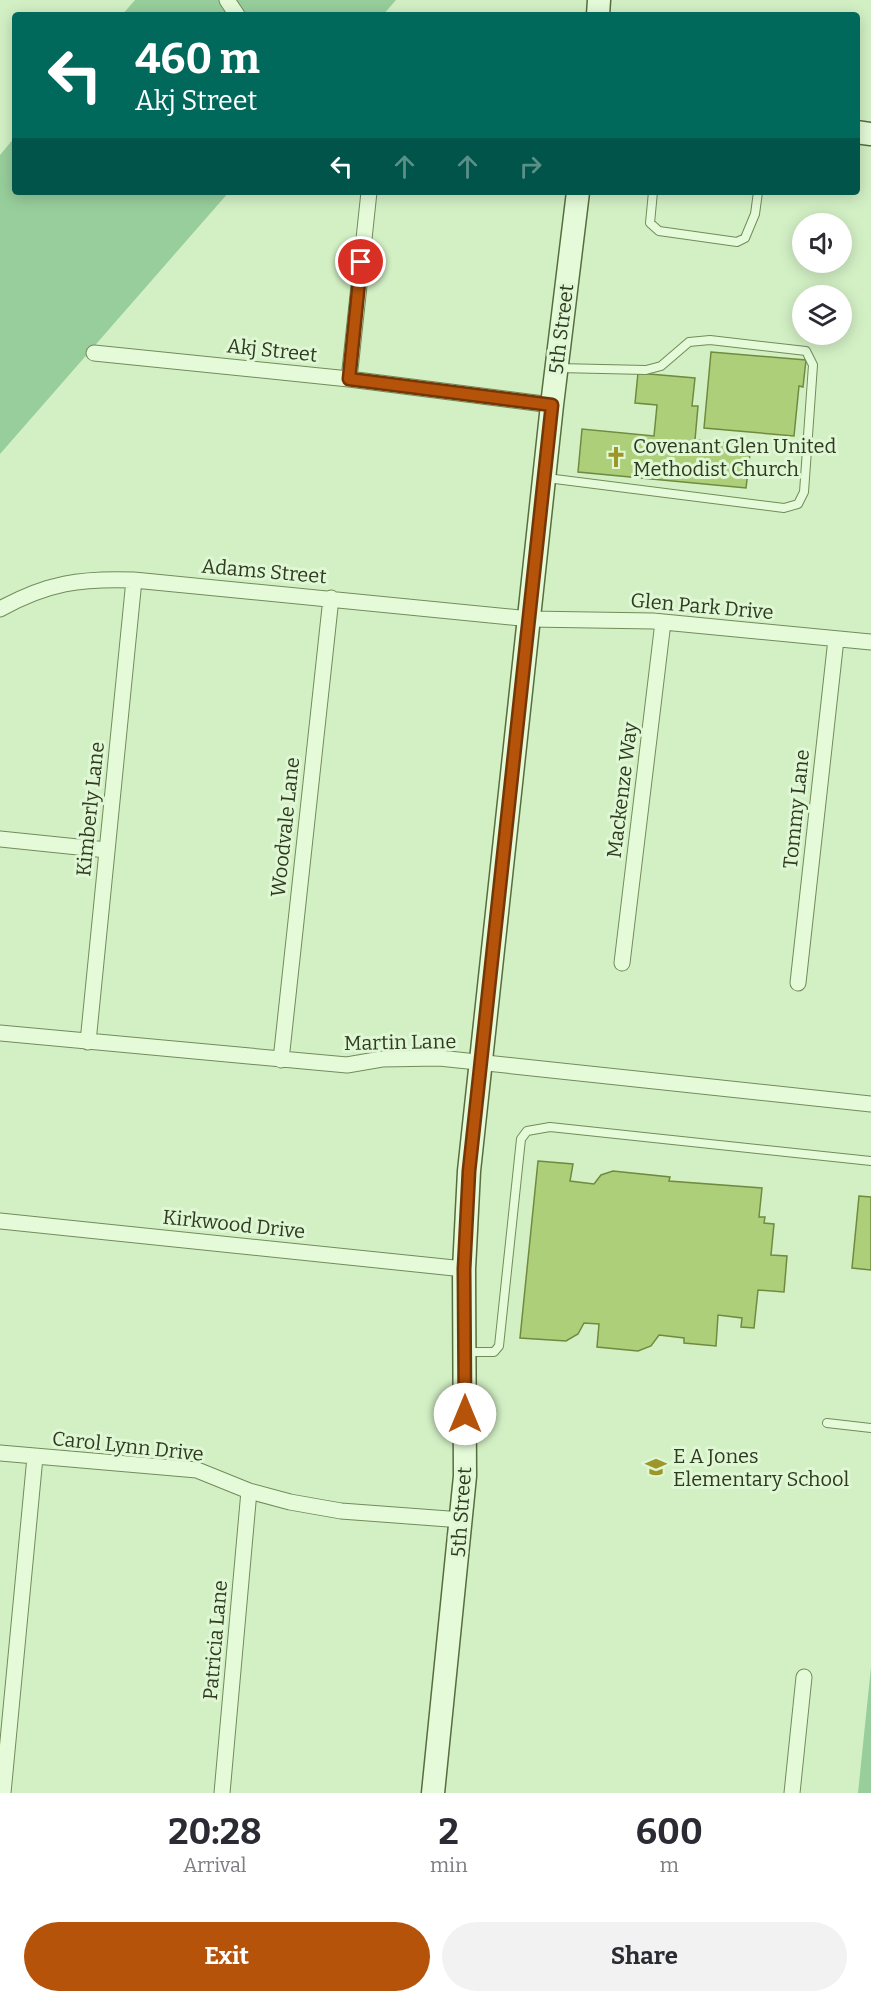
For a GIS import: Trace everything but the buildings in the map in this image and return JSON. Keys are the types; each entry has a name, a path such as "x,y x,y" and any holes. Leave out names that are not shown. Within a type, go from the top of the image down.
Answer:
{"main road":[{"name":"5th Street","path":"433,1793 465,1476 464,1269 469,1171 556,368 578,195"}],"street":[{"path":"349,379 369,195"},
{"name":"Akj Street","path":"94,353 349,379 552,405"},
{"name":"Adams Street","path":"0,609 30,592 92,578 331,598 530,619"},
{"name":"Kimberly Lane","path":"88,1042 134,580"},
{"name":"Woodvale Lane","path":"281,1060 331,598"},
{"name":"Glen Park Drive","path":"530,619 663,622 871,642"},
{"name":"Mackenze Way","path":"622,963 663,622"},
{"name":"Tommy Lane","path":"798,983 836,639"},
{"path":"0,839 107,850"},
{"name":"Martin Lane","path":"0,1033 347,1065 382,1059 439,1058 871,1104"},
{"name":"Kirkwood Drive","path":"0,1221 464,1269"},
{"name":"Carol Lynn Drive","path":"0,1453 197,1470 249,1491 341,1511 462,1520"},
{"path":"3,1793 34,1457"},
{"name":"Patricia Lane","path":"222,1793 249,1491"},
{"path":"792,1793 804,1677"}],"lane":[{"path":"653,195 650,224 659,231 737,242 746,238 757,195"},
{"path":"545,478 784,508 798,504 804,492 813,365 806,351 710,340 689,342 661,366 646,370 556,368"},
{"path":"464,1352 494,1352 499,1346 521,1139 527,1131 550,1128 871,1161"},
{"path":"827,1423 871,1428"}],"green space":[{"path":"135,0 396,0 386,12 125,12"},
{"path":"12,141 12,195 226,195 0,454 0,155"},
{"path":"871,1667 871,1793 858,1793"}],"place":[{"name":"Covenant Glen United Methodist Church","path":"616,457"},
{"name":"E A Jones Elementary School","path":"656,1467"}],"route":[{"path":"361,262 349,379 552,405 469,1171 464,1269 465,1414"}]}
